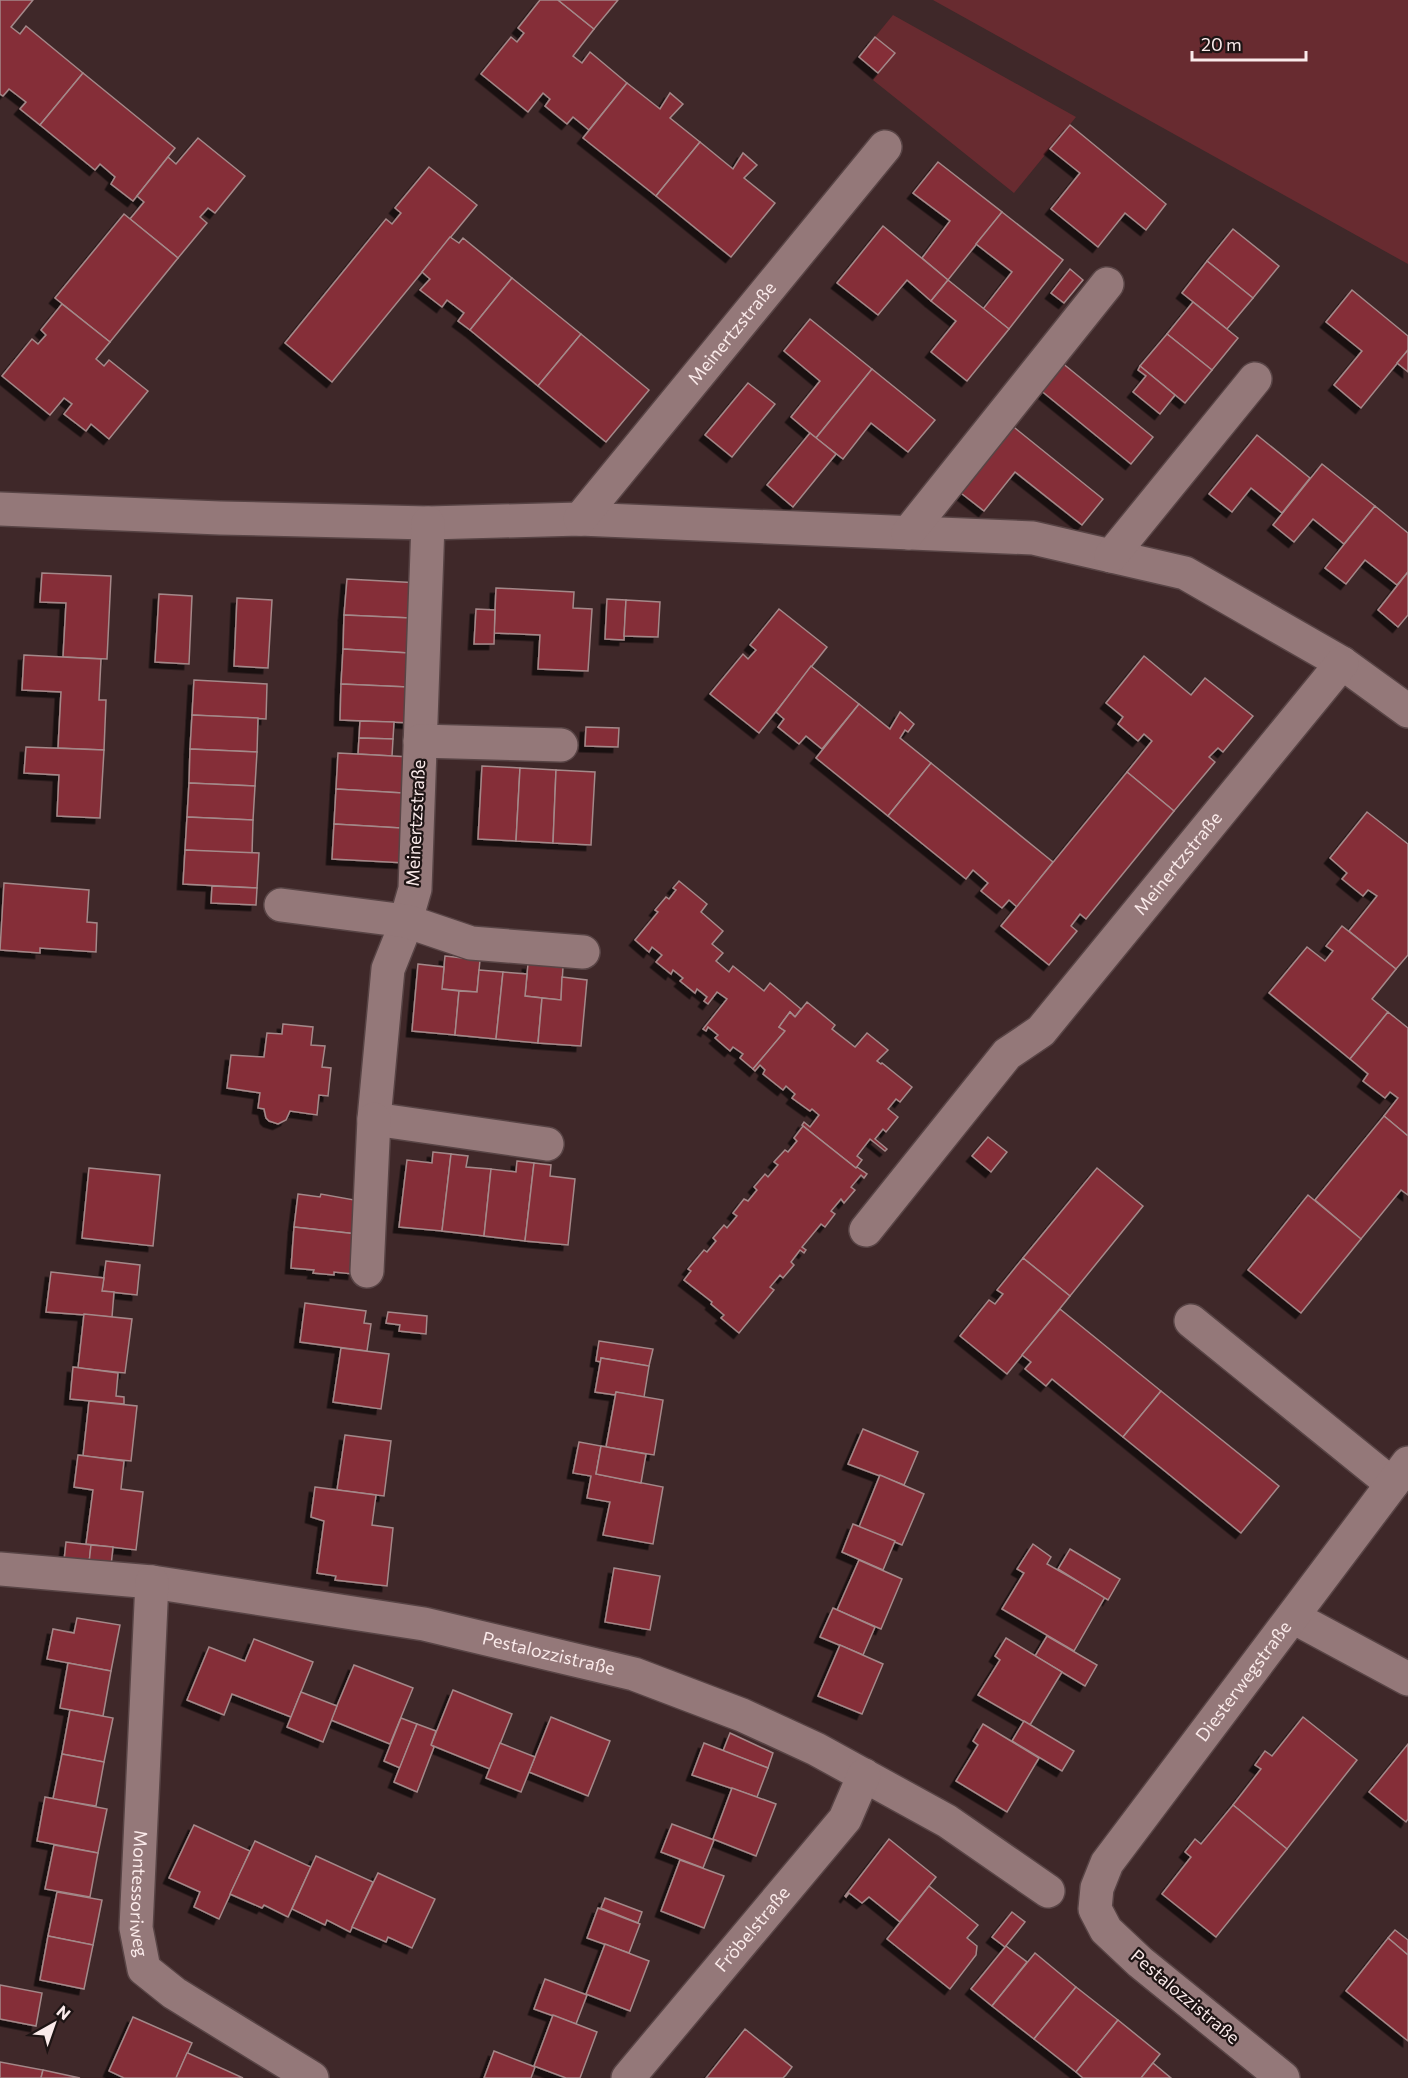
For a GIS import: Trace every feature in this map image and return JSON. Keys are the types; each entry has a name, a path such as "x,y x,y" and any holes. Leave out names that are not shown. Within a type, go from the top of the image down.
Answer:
{"street":[{"name":"Meinertzstraße","path":"580,519 885,147"},
{"path":"908,533 1107,284"},
{"path":"1111,556 1255,380"},
{"path":"0,509 220,518 428,523 580,519 1033,538 1185,573 1342,663 1408,711"},
{"name":"Meinertzstraße","path":"367,1271 374,1119 388,969 415,889 428,523"},
{"name":"Meinertzstraße","path":"866,1230 1007,1054 1041,1031 1342,663"},
{"path":"420,741 561,746"},
{"path":"280,904 406,921 471,943 582,952"},
{"path":"374,1119 547,1144"},
{"path":"1191,1321 1400,1474"},
{"name":"Diesterwegstraße","path":"1095,1909 1097,1888 1107,1863 1400,1474"},
{"name":"Pestalozzistraße","path":"0,1569 152,1582 424,1624 634,1674 742,1715 816,1749 947,1821 1048,1892"},
{"name":"Montessoriweg","path":"152,1582 136,1928 144,1969 174,1994 312,2078"},
{"path":"1293,1617 1408,1679"},
{"name":"Fröbelstraße","path":"628,2078 845,1819 864,1775"},
{"name":"Pestalozzistraße","path":"1095,1909 1106,1930 1140,1962 1283,2078"}],"shaded area":[{"path":"933,0 1408,0 1408,264"},
{"path":"893,15 1076,117 1014,193 873,80 895,53 875,37"}],"building":[{"path":"0,0 33,0 11,27 20,34 26,26 83,73 40,125 20,109 26,102 9,89 3,96 0,94"},
{"path":"540,0 558,0 594,29 573,56 582,63 590,52 627,83 589,130 573,117 567,124 545,106 550,99 543,93 528,112 481,74 511,37 517,42 524,33 518,28"},
{"path":"558,0 618,0 594,29"},
{"path":"875,37 895,53 878,73 859,57"},
{"path":"83,73 175,148 133,201 111,184 115,177 100,164 95,170 40,125"},
{"path":"627,83 660,109 670,93 683,104 670,118 700,142 656,196 583,138"},
{"path":"1070,125 1166,204 1146,230 1125,213 1098,247 1051,209 1080,173 1050,149"},
{"path":"198,138 245,176 215,213 208,208 200,217 207,223 178,258 130,219 144,202 137,196 168,157 176,164"},
{"path":"700,142 733,169 743,153 757,165 744,178 775,203 731,257 656,196"},
{"path":"938,162 1002,212 948,280 922,258 950,221 913,193"},
{"path":"429,167 477,205 332,382 285,343 386,219 392,224 401,213 395,208"},
{"path":"1002,212 1063,260 1009,329 983,309 1012,272 976,244"},
{"path":"124,214 178,258 110,342 55,298"},
{"path":"883,226 948,280 931,301 907,280 878,315 837,283"},
{"path":"1233,229 1279,266 1253,298 1207,261"},
{"path":"450,237 459,243 463,238 512,278 470,330 458,321 464,313 447,300 442,307 420,290 430,279 422,272"},
{"path":"1207,261 1253,298 1227,329 1182,293"},
{"path":"1070,269 1083,280 1064,303 1051,293"},
{"path":"512,278 581,334 538,386 470,330"},
{"path":"948,280 1009,329 967,381 931,352 956,321 931,301"},
{"path":"1352,290 1408,336 1408,350 1361,408 1334,385 1362,351 1326,322"},
{"path":"1193,302 1238,338 1212,370 1167,334"},
{"path":"62,304 110,342 96,359 104,366 109,360 148,391 109,439 91,424 86,431 64,414 72,404 64,398 50,415 2,376 32,339 38,344 46,335 41,330"},
{"path":"810,319 872,369 816,438 791,417 820,381 784,351"},
{"path":"581,334 649,390 606,442 538,386"},
{"path":"1167,334 1212,370 1185,403 1140,366"},
{"path":"1408,350 1408,372 1397,363"},
{"path":"1061,362 1153,437 1131,464 1039,389"},
{"path":"1140,366 1175,395 1160,414 1133,392 1146,376 1138,370"},
{"path":"872,369 935,420 908,452 871,423 843,459 816,438"},
{"path":"748,383 775,404 732,457 705,435"},
{"path":"1010,424 1103,499 1082,525 1015,472 984,511 957,490"},
{"path":"810,433 836,454 793,507 767,485"},
{"path":"1257,435 1310,478 1282,513 1251,488 1232,512 1209,494"},
{"path":"1322,464 1375,506 1344,544 1313,519 1294,542 1273,525"},
{"path":"1375,506 1408,533 1408,572 1397,585 1365,560 1346,584 1325,568"},
{"path":"1408,572 1408,615 1398,627 1378,610"},
{"path":"42,573 111,576 107,659 63,657 66,603 40,602"},
{"path":"347,579 420,583 411,618 344,615"},
{"path":"496,588 574,592 573,608 592,609 588,671 538,669 540,635 494,633"},
{"path":"159,594 192,596 189,664 155,662"},
{"path":"237,598 272,600 268,668 234,666"},
{"path":"607,599 626,600 624,640 605,639"},
{"path":"626,600 660,602 658,637 624,636"},
{"path":"476,609 495,610 494,644 474,644"},
{"path":"779,609 827,647 759,733 710,694 743,654 748,659 756,650 750,645"},
{"path":"344,615 411,618 409,653 343,649"},
{"path":"343,649 409,653 408,687 341,684"},
{"path":"24,655 101,659 99,700 106,700 104,750 58,748 61,692 22,690"},
{"path":"1144,656 1191,695 1205,678 1253,716 1223,752 1218,748 1209,757 1215,762 1174,811 1127,772 1152,741 1144,734 1138,741 1118,724 1123,717 1106,703"},
{"path":"811,666 859,704 822,749 806,736 799,744 778,727 784,719 776,712"},
{"path":"194,680 267,684 266,719 192,715"},
{"path":"341,684 408,687 413,723 340,720"},
{"path":"859,704 890,729 900,712 914,724 908,732 905,730 900,738 931,763 888,816 816,758"},
{"path":"192,715 258,718 257,752 190,749"},
{"path":"360,721 394,722 393,739 359,738"},
{"path":"586,727 619,728 618,747 585,746"},
{"path":"359,738 393,739 392,756 358,754"},
{"path":"26,747 104,750 100,818 57,816 59,775 24,773"},
{"path":"190,749 257,752 255,786 189,783"},
{"path":"338,753 411,757 403,793 336,789"},
{"path":"931,763 1053,862 1017,907 1009,900 1002,908 981,891 988,883 973,870 966,879 888,816"},
{"path":"482,766 520,768 516,841 478,839"},
{"path":"520,768 556,770 553,843 516,841"},
{"path":"556,770 595,772 591,845 553,843"},
{"path":"1127,772 1174,811 1086,919 1080,914 1071,926 1077,931 1049,965 1001,926"},
{"path":"189,783 255,786 253,820 187,817"},
{"path":"336,789 403,793 401,828 334,824"},
{"path":"1367,812 1408,844 1408,955 1396,969 1349,931 1377,896 1368,890 1363,896 1342,879 1347,873 1330,858"},
{"path":"187,817 253,820 252,854 185,850"},
{"path":"334,824 401,828 406,863 332,859"},
{"path":"185,850 259,853 257,888 183,884"},
{"path":"679,881 707,904 701,912 723,931 712,944 723,953 716,961 729,972 733,966 764,991 770,983 801,1009 795,1017 790,1012 779,1027 785,1031 753,1069 740,1058 743,1054 733,1047 730,1051 715,1038 718,1035 708,1027 706,1031 703,1029 727,999 717,992 708,1004 704,1001 707,997 697,989 695,993 680,981 683,978 673,970 671,974 656,962 662,955 652,947 649,952 635,940 658,912 655,910 666,897 669,899 676,890 673,888"},
{"path":"4,883 89,890 87,922 97,923 96,952 40,948 40,953 0,950"},
{"path":"212,886 257,888 256,905 211,903"},
{"path":"1342,926 1396,969 1372,999 1388,1012 1350,1059 1269,993 1307,947 1325,961 1333,951 1326,946"},
{"path":"445,956 480,960 477,992 442,989"},
{"path":"418,964 444,967 442,989 459,991 455,1035 412,1031"},
{"path":"528,964 563,967 561,1000 525,996"},
{"path":"479,970 503,972 496,1039 455,1035 459,991 477,992"},
{"path":"503,972 527,974 525,996 542,998 538,1043 496,1039"},
{"path":"562,977 587,980 581,1046 538,1043 542,998 561,1000"},
{"path":"807,1002 835,1025 832,1029 855,1047 867,1033 888,1050 877,1061 912,1087 900,1102 896,1099 888,1109 898,1117 886,1132 883,1129 875,1139 887,1149 885,1151 870,1139 857,1156 862,1160 856,1168 802,1125 804,1122 810,1127 819,1115 792,1098 795,1094 786,1086 783,1090 763,1074 765,1070 760,1065 755,1071 753,1069 785,1031 779,1027 790,1012 795,1017"},
{"path":"1388,1012 1408,1028 1408,1136 1384,1116 1398,1098 1390,1092 1385,1098 1363,1081 1368,1074 1350,1059"},
{"path":"283,1024 313,1027 311,1045 325,1046 322,1067 331,1068 328,1096 319,1095 317,1115 290,1111 286,1120 278,1124 269,1121 264,1109 258,1108 260,1093 227,1088 231,1055 264,1057 267,1033 282,1034"},
{"path":"1384,1116 1408,1136 1408,1195 1401,1190 1361,1239 1315,1200"},
{"path":"803,1126 867,1174 864,1178 861,1175 851,1187 855,1190 844,1203 841,1199 831,1211 835,1214 825,1227 821,1224 802,1247 806,1250 804,1253 800,1250 791,1262 794,1265 783,1278 780,1275 770,1287 774,1290 739,1333 721,1318 724,1315 711,1304 712,1302 684,1280 691,1271 688,1269 704,1250 707,1252 716,1241 713,1238 724,1225 727,1228 737,1216 733,1213 744,1199 748,1201 757,1190 754,1187 765,1174 768,1177 778,1165 774,1162 785,1150 788,1152 797,1141 794,1138"},
{"path":"988,1137 1007,1152 991,1172 972,1156"},
{"path":"433,1152 451,1154 442,1231 399,1227 407,1160 432,1163"},
{"path":"451,1154 468,1156 466,1167 491,1169 484,1236 442,1231"},
{"path":"517,1161 534,1163 525,1241 484,1236 491,1169 516,1172"},
{"path":"534,1163 551,1165 550,1176 575,1179 568,1245 525,1241"},
{"path":"89,1168 160,1175 153,1246 82,1238"},
{"path":"1097,1168 1143,1206 1070,1296 1023,1258"},
{"path":"298,1194 320,1197 321,1194 360,1201 357,1234 294,1227"},
{"path":"1308,1195 1361,1239 1301,1313 1248,1270"},
{"path":"294,1227 357,1234 353,1274 313,1273 314,1270 291,1268"},
{"path":"1023,1258 1070,1296 1007,1374 960,1336 989,1300 995,1304 1003,1294 997,1290"},
{"path":"106,1261 140,1265 137,1295 102,1291"},
{"path":"51,1272 104,1278 102,1291 114,1292 112,1317 46,1312"},
{"path":"305,1303 366,1311 364,1323 371,1324 367,1351 300,1342"},
{"path":"1060,1309 1161,1391 1123,1437 1052,1379 1046,1386 1025,1369 1031,1362 1022,1355"},
{"path":"388,1312 427,1316 426,1334 399,1331 400,1325 386,1323"},
{"path":"84,1314 132,1319 125,1373 78,1368"},
{"path":"599,1341 653,1349 649,1366 601,1358 601,1362 596,1361"},
{"path":"341,1348 389,1354 381,1409 333,1402"},
{"path":"601,1358 649,1366 644,1397 616,1392 615,1395 595,1392"},
{"path":"73,1367 118,1373 116,1396 124,1397 124,1404 70,1399"},
{"path":"1161,1391 1279,1486 1241,1533 1123,1437"},
{"path":"616,1392 663,1400 654,1455 606,1447"},
{"path":"89,1401 137,1406 131,1461 83,1456"},
{"path":"863,1429 918,1452 904,1485 848,1464"},
{"path":"345,1435 391,1441 384,1496 337,1490"},
{"path":"579,1442 601,1446 596,1474 663,1487 653,1544 603,1535 610,1502 587,1498 591,1476 573,1473"},
{"path":"601,1446 646,1454 641,1483 596,1474"},
{"path":"78,1455 124,1461 121,1489 143,1492 136,1550 86,1544 93,1490 74,1487"},
{"path":"880,1475 924,1494 902,1545 859,1527"},
{"path":"315,1487 376,1495 372,1525 393,1528 387,1586 335,1580 336,1576 317,1573 324,1521 311,1517"},
{"path":"853,1524 895,1541 883,1570 842,1552"},
{"path":"66,1542 91,1545 89,1563 64,1561"},
{"path":"1033,1544 1051,1557 1047,1564 1105,1597 1074,1651 1002,1609 1024,1573 1017,1569"},
{"path":"91,1545 113,1547 111,1566 89,1563"},
{"path":"1070,1549 1120,1579 1108,1600 1058,1569"},
{"path":"859,1560 902,1579 881,1629 837,1610"},
{"path":"614,1568 660,1576 650,1630 605,1622"},
{"path":"833,1608 875,1627 863,1655 820,1637"},
{"path":"77,1618 120,1625 111,1671 47,1659 53,1629 74,1633"},
{"path":"1047,1636 1097,1665 1085,1686 1035,1656"},
{"path":"1006,1638 1062,1672 1030,1725 978,1695 1000,1660 995,1656"},
{"path":"254,1639 313,1662 291,1717 232,1694 224,1715 187,1700 209,1647 245,1661"},
{"path":"840,1645 883,1664 862,1714 818,1696"},
{"path":"68,1663 111,1671 103,1716 60,1708"},
{"path":"354,1665 413,1688 390,1744 331,1720"},
{"path":"453,1690 512,1714 490,1769 431,1745"},
{"path":"301,1692 337,1706 323,1742 287,1727"},
{"path":"70,1710 113,1718 104,1762 62,1754"},
{"path":"551,1717 610,1741 588,1796 529,1772"},
{"path":"1303,1717 1357,1760 1287,1849 1233,1805 1261,1769 1255,1765 1265,1751 1272,1756"},
{"path":"401,1718 417,1724 400,1768 384,1761"},
{"path":"1024,1721 1074,1751 1062,1771 1012,1741"},
{"path":"417,1724 436,1731 431,1745 434,1747 417,1792 394,1782"},
{"path":"983,1724 1039,1758 1007,1812 956,1781 978,1745 973,1741"},
{"path":"730,1733 773,1753 768,1768 723,1751"},
{"path":"500,1743 535,1757 521,1792 486,1778"},
{"path":"704,1743 768,1768 757,1797 692,1775"},
{"path":"1408,1744 1408,1819 1406,1822 1369,1792"},
{"path":"62,1754 104,1762 96,1806 53,1799"},
{"path":"732,1788 776,1804 756,1856 713,1839"},
{"path":"45,1797 107,1809 98,1853 37,1841"},
{"path":"1233,1805 1287,1849 1216,1937 1162,1894 1191,1857 1185,1852 1195,1839 1201,1844"},
{"path":"672,1824 714,1840 703,1868 661,1852"},
{"path":"194,1825 250,1851 219,1919 194,1907 200,1892 169,1878"},
{"path":"889,1839 936,1877 900,1922 869,1897 862,1903 849,1893 845,1896"},
{"path":"255,1841 311,1867 288,1917 264,1905 262,1908 230,1894"},
{"path":"54,1845 98,1853 90,1897 45,1889"},
{"path":"316,1856 373,1882 350,1932 327,1920 325,1925 292,1909"},
{"path":"680,1860 724,1876 704,1928 661,1911"},
{"path":"378,1873 435,1899 412,1948 388,1937 386,1942 352,1927"},
{"path":"929,1886 978,1925 967,1938 977,1946 976,1955 950,1989 887,1939"},
{"path":"57,1892 102,1900 93,1945 48,1936"},
{"path":"605,1898 642,1912 638,1923 601,1908"},
{"path":"598,1908 640,1924 629,1953 587,1938"},
{"path":"1012,1912 1025,1922 1005,1947 992,1937"},
{"path":"1395,1930 1408,1940 1408,1955 1388,1938"},
{"path":"48,1936 93,1945 84,1989 40,1980"},
{"path":"1388,1938 1408,1955 1408,2041 1346,1991"},
{"path":"605,1944 649,1961 630,2011 586,1994"},
{"path":"1006,1946 1027,1962 992,2006 971,1989"},
{"path":"1035,1953 1076,1987 1034,2039 992,2006"},
{"path":"545,1979 587,1995 576,2024 534,2009"},
{"path":"0,1985 42,1993 36,2026 0,2019"},
{"path":"1076,1987 1118,2020 1076,2072 1034,2039"},
{"path":"553,2015 597,2032 580,2078 566,2078 534,2066"},
{"path":"133,2017 192,2043 176,2078 124,2078 109,2071"},
{"path":"1118,2020 1160,2054 1141,2078 1083,2078 1076,2072"},
{"path":"745,2029 792,2067 786,2075 783,2078 706,2078"},
{"path":"494,2051 535,2067 531,2078 484,2078"},
{"path":"188,2053 243,2078 176,2078"},
{"path":"0,2062 43,2070 41,2078 0,2078"},
{"path":"1153,2063 1171,2078 1141,2078"},
{"path":"43,2070 80,2078 41,2078"}]}
